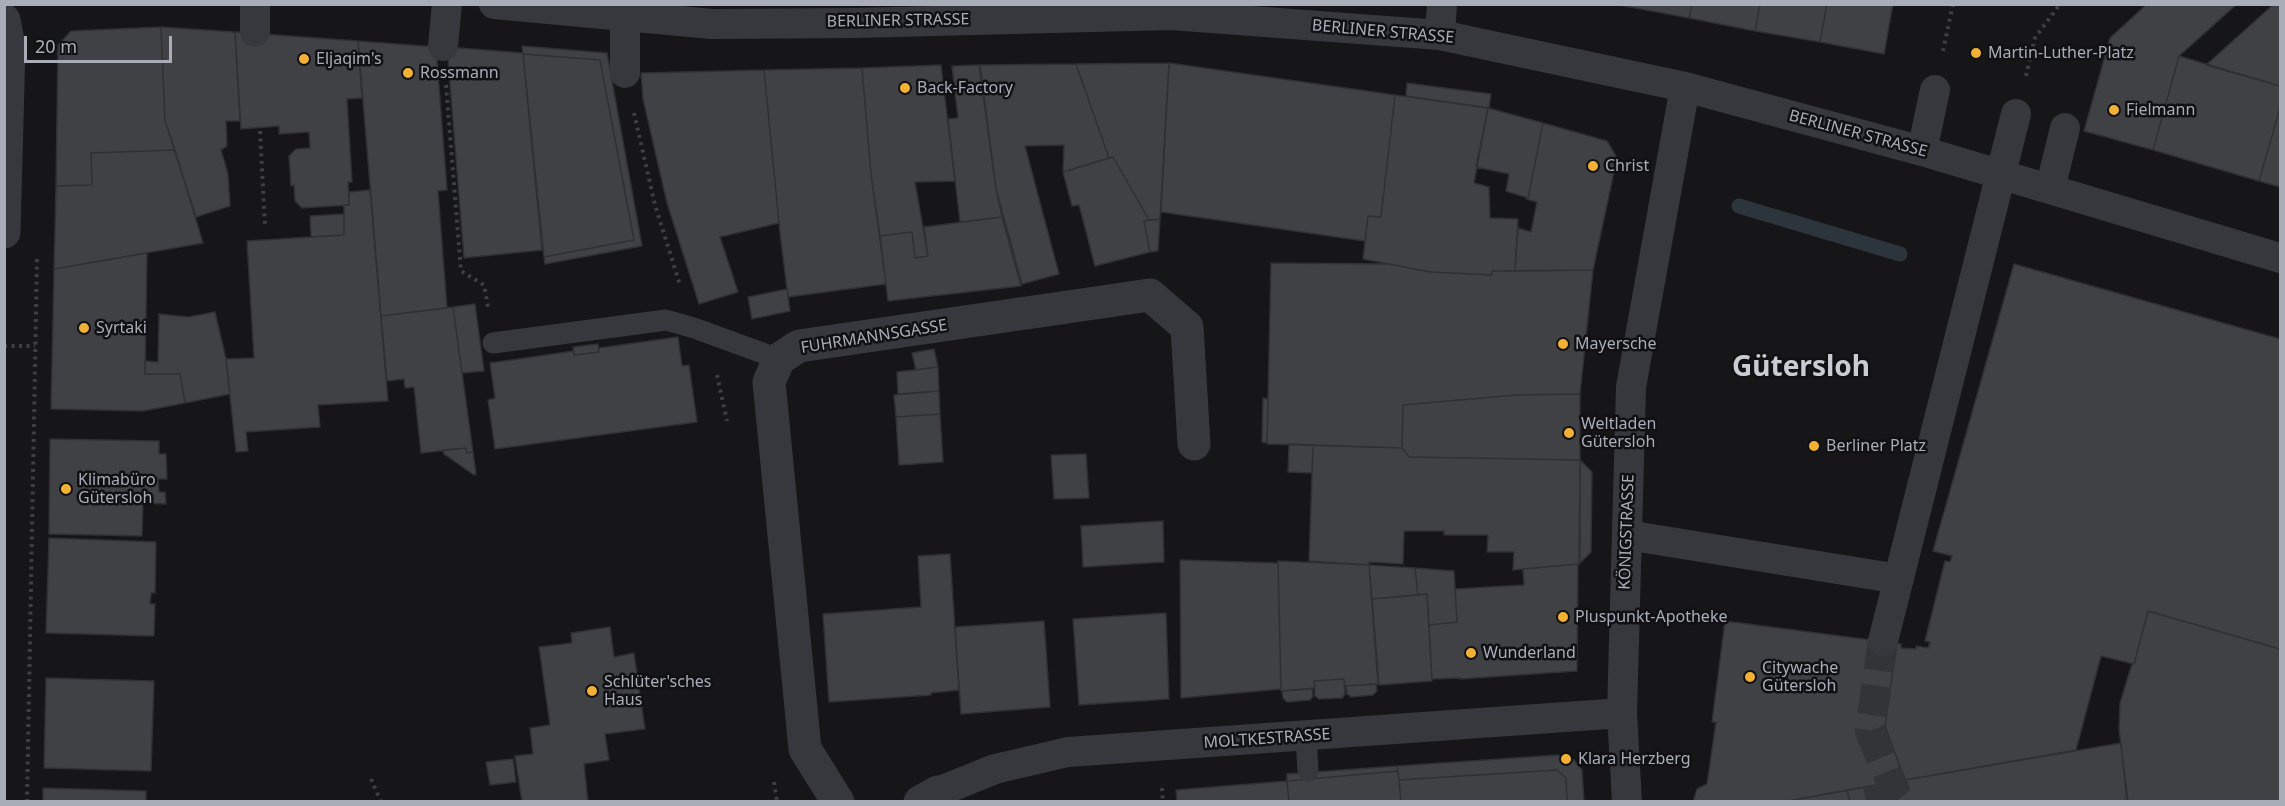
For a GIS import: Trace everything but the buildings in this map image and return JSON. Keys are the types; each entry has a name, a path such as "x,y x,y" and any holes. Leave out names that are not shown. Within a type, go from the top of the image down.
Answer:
{"street":[{"path":"443,46 447,4"},
{"name":"BERLINER STRASSE","path":"494,4 712,24 856,23 1171,15 1440,35 1685,87 1922,151 2280,258"},
{"path":"1440,35 1442,4"},
{"path":"625,73 626,15"},
{"path":"4,20 9,46 4,232"},
{"name":"KÖNIGSTRASSE","path":"1627,801 1622,713 1631,387 1685,87"},
{"path":"1922,151 1935,90"},
{"path":"1883,641 2016,114"},
{"path":"2050,189 2065,128"},
{"name":"FUHRMANNSGASSE","path":"838,801 805,749 769,382 779,359 799,346 1150,295 1187,327 1194,444"},
{"path":"1627,535 1899,579"},
{"name":"MOLTKESTRASSE","path":"929,797 996,769 1068,752 1622,713"}],"lane":[{"path":"493,343 666,320 779,359"},
{"path":"1306,737 1308,771"}],"path":[{"path":"2016,114 2035,38 2060,4"},
{"path":"443,46 461,271 484,285 493,343"},
{"path":"625,73 655,206 694,328 717,376 729,431"},
{"path":"260,131 265,226"},
{"path":"27,801 37,253"},
{"path":"4,346 35,346"},
{"path":"773,775 777,801"},
{"path":"371,779 381,801"}],"waterway":[{"path":"1739,206 1900,254"}],"tunnel":[{"path":"1883,641 1870,731 1897,796 1902,802"},
{"path":"1866,802 1897,796"}],"place":[{"name":"Martin-Luther-Platz","path":"1976,53"},
{"name":"Eljaqim's","path":"304,59"},
{"name":"Rossmann","path":"408,73"},
{"name":"Back-Factory","path":"905,88"},
{"name":"Fielmann","path":"2114,110"},
{"name":"Christ","path":"1593,166"},
{"name":"Syrtaki","path":"84,328"},
{"name":"Mayersche","path":"1563,344"},
{"name":"Weltladen Gütersloh","path":"1569,433"},
{"name":"Berliner Platz","path":"1814,446"},
{"name":"Klimabüro Gütersloh","path":"66,489"},
{"name":"Pluspunkt-Apotheke","path":"1563,617"},
{"name":"Wunderland","path":"1471,653"},
{"name":"Citywache Gütersloh","path":"1750,677"},
{"name":"Schlüter'sches Haus","path":"592,691"},
{"name":"Klara Herzberg","path":"1566,759"}],"district":[{"name":"Gütersloh","path":"1801,368"}]}
